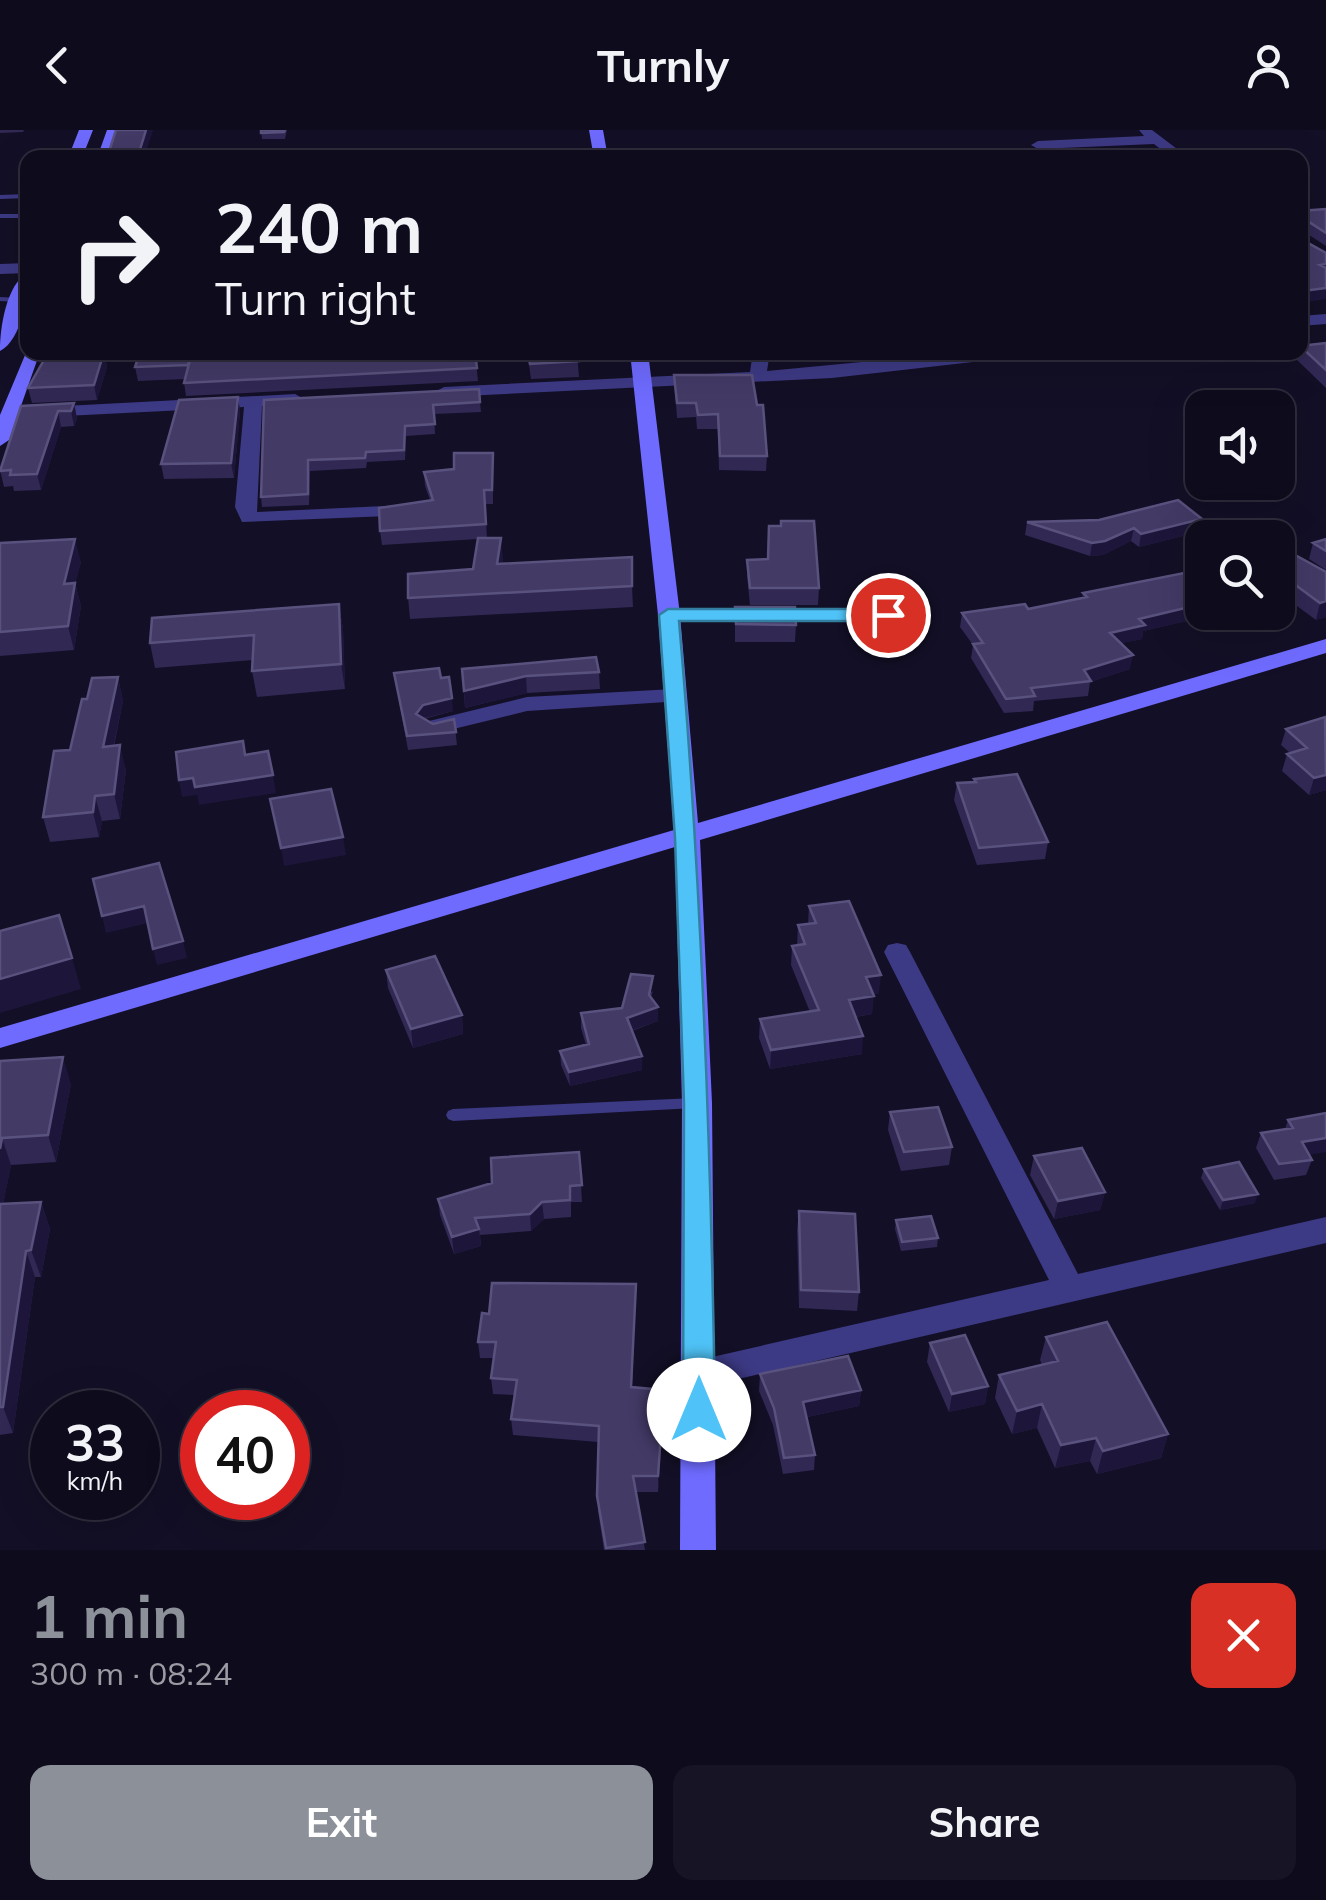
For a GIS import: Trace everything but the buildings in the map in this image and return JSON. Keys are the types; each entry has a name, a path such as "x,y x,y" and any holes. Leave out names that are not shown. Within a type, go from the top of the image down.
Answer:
{"street":[{"path":"1143,130 1171,150"},
{"path":"1038,145 1158,140"},
{"path":"0,346 9,299"},
{"path":"0,440 29,360"},
{"path":"640,360 668,615 686,838 697,1103 698,1550"},
{"path":"760,360 760,376"},
{"path":"429,392 872,370 940,360"},
{"path":"10,413 312,398"},
{"path":"253,402 245,507 248,518 406,510"},
{"path":"1295,562 1326,582"},
{"path":"668,615 888,615"},
{"path":"0,1038 1326,646"},
{"path":"433,727 527,704 674,696"},
{"path":"897,952 1070,1289"},
{"path":"699,1374 1326,1230"}],"lane":[{"path":"453,1116 697,1103"}],"route":[{"path":"699,1410 697,1103 686,838 668,615 888,615"}]}
